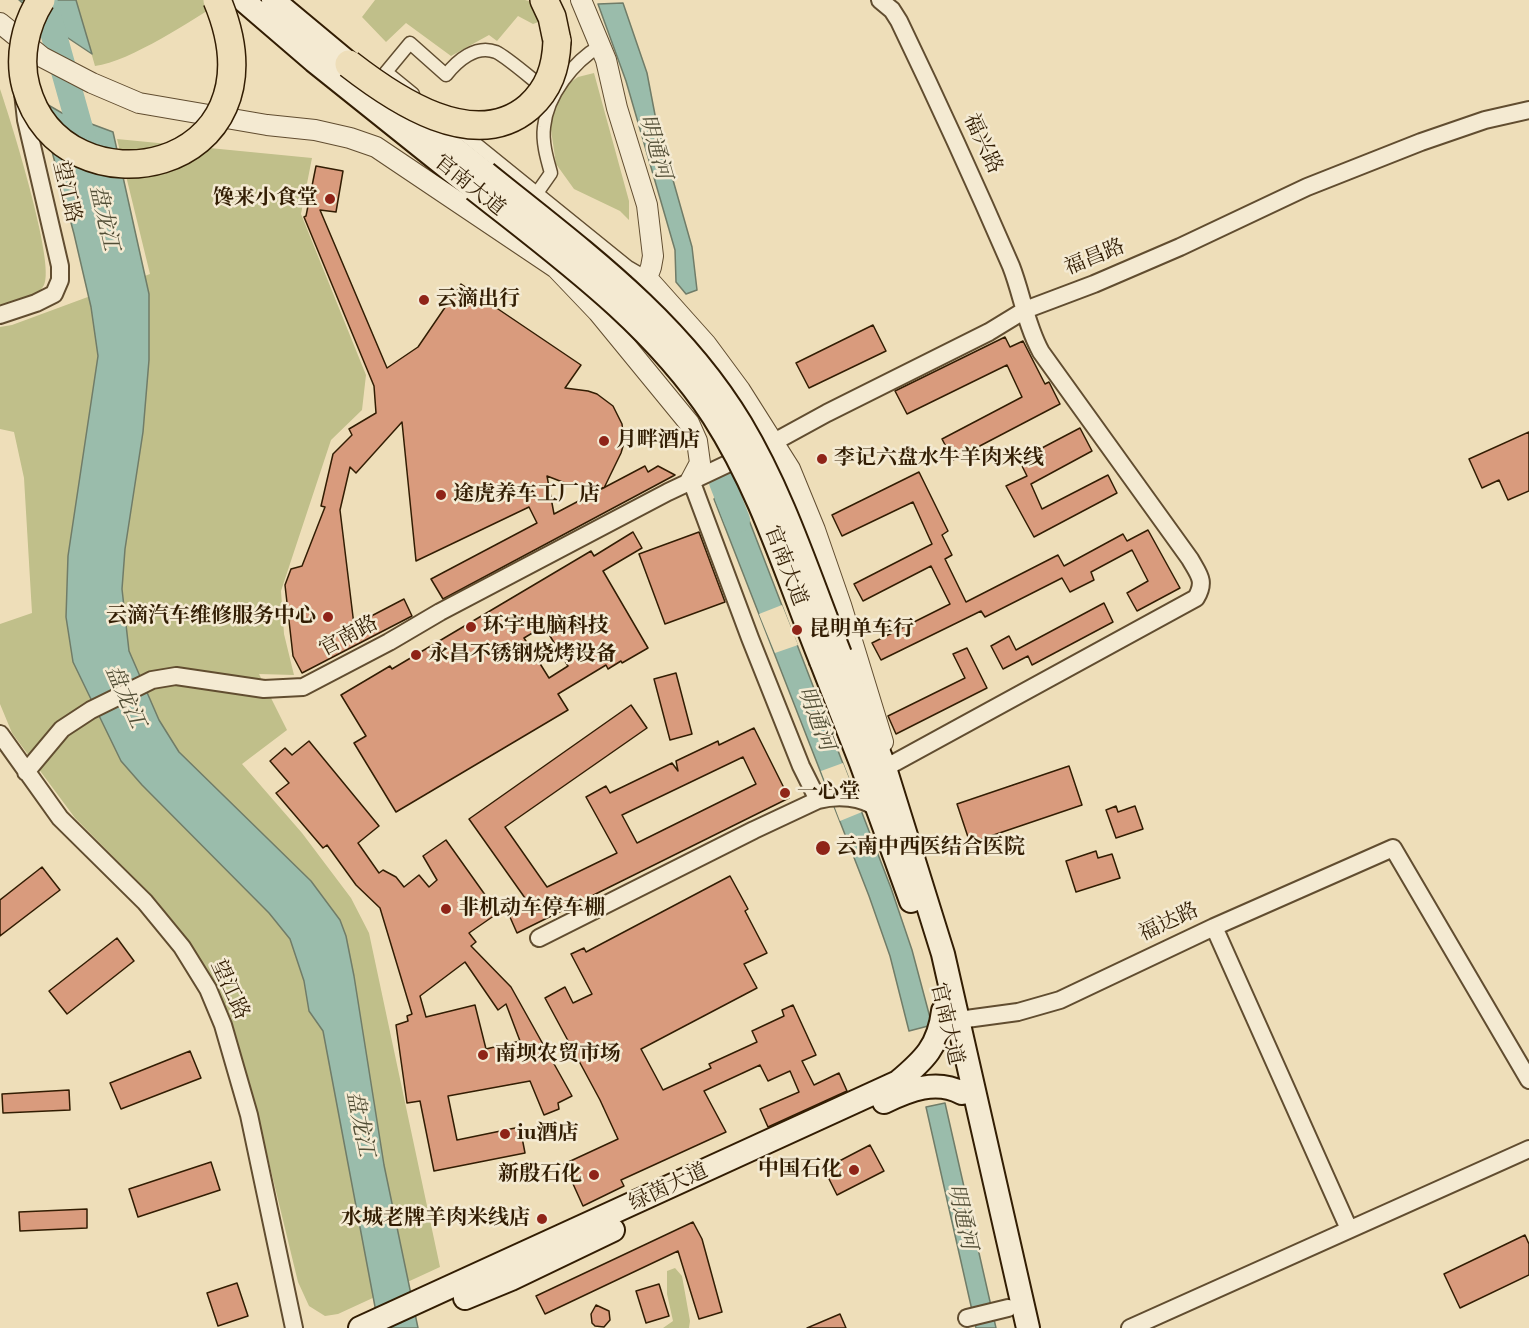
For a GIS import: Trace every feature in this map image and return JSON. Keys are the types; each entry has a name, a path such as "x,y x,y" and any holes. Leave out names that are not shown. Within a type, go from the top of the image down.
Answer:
{"highway":[{"path":"41,0 28,27 22,60 23,78 36,113 47,128 77,152 105,162 136,164 159,160 179,152 203,136 220,115 227,99 232,64 226,26 217,0"},
{"path":"349,64 388,92 440,118 471,125 500,122 525,110 544,91 555,67 557,41 552,17 544,0"}],"main road":[{"name":"官南大道","path":"243,0 314,61 596,288 631,319 662,351 713,417 747,478 830,657 885,768 943,954 962,1093 1010,1318"},
{"name":"官南大道","path":"273,0 349,64 609,272 662,321 692,354 730,406 770,478 801,550 870,804 921,927 951,1016 1028,1328"},
{"name":"绿茵大道","path":"397,1328 450,1296 898,1082 924,1060 937,1038 941,1025 951,1016"},
{"name":"绿茵大道","path":"360,1328 450,1296 522,1274 902,1093 935,1085 950,1087 962,1093"}],"street":[{"path":"581,0 606,60 617,108 646,205 653,256 647,278 598,312"},
{"name":"福兴路","path":"885,1 899,21 971,174 1019,287 1029,327 1041,352 1190,559 1200,577 1202,588 1196,598 885,768"},
{"path":"0,23 42,57 92,83 139,103 267,125 315,130 376,147 556,268 598,312 689,423 697,441 700,463 691,480 801,766 823,798"},
{"name":"望江路","path":"0,315 36,303 54,294 60,280 60,266 26,120 23,89 24,43"},
{"path":"554,96 496,52 483,51 469,54 455,63 446,75 410,43 386,72 628,267 647,278 706,344 740,390 790,469 815,530 842,605 883,736 885,768"},
{"path":"537,194 551,173 543,129 548,108 562,82 589,53 600,46"},
{"name":"福昌路","path":"691,480 774,442 989,332 1025,310 1094,284 1180,247 1307,186 1407,147 1485,120 1529,110"},
{"name":"官南路","path":"26,772 62,729 91,710 152,680 176,676 264,689 303,687 691,480"},
{"name":"望江路","path":"0,734 60,818 145,902 182,947 208,989 224,1025 249,1115 294,1328"},
{"path":"539,938 754,830 823,798 870,804"},
{"name":"福达路","path":"951,1016 1018,1012 1060,1000 1214,927 1393,848 1529,1080"},
{"path":"1214,927 1349,1229"},
{"path":"1130,1328 1529,1149"},
{"path":"967,1318 1010,1318"}],"shaded area":[{"path":"76,0 225,0 126,57 95,66"},
{"path":"375,0 525,0 533,2 541,21 533,24 518,16 497,41 489,35 451,56 406,23 386,42 362,17"},
{"path":"594,73 629,201 629,220 620,211 574,189 556,164 550,123 561,89 578,77"},
{"path":"0,89 38,221 46,272 44,285 36,294 24,300 0,306"},
{"path":"117,139 312,158 301,214 366,375 362,410 331,440 281,591 284,634 294,675 259,674 287,730 242,764 302,833 351,898 369,933 440,1267 338,1314 325,1316 309,1306 298,1282 256,1109 231,1018 206,967 157,901 75,818 12,733 0,704 0,624 32,613 24,478 14,432 0,429 0,327 12,325 150,274"},
{"path":"675,1268 682,1276 690,1321 689,1328 663,1328 673,1321 667,1294 667,1271"}],"water":[{"path":"19,0 76,0 92,54 44,22"},
{"path":"623,3 647,73 656,120 692,247 697,290 686,294 676,282 675,250 626,81 598,4"},
{"path":"38,99 62,113 113,132 149,294 149,360 143,432 125,549 122,589 129,651 159,720 179,752 311,881 340,920 346,936 354,976 384,1165 418,1328 379,1328 323,1031 309,1011 304,981 290,939 269,913 121,761 73,662 66,617 68,556 98,356 91,307 74,234"},
{"path":"725,488 737,489 891,888 912,950 932,1025 909,1031 890,956 869,896 714,499"},
{"path":"945,1103 996,1328 976,1328 926,1107"}],"pier":[{"path":"782,605 798,645 775,653 759,614"},
{"path":"843,763 862,812 840,821 821,771"}],"building":[{"path":"316,166 343,171 336,212 320,210 387,368 418,347 461,284 581,365 565,388 597,394 613,406 622,424 624,443 604,487 645,466 648,472 658,466 675,475 443,599 431,579 537,523 529,507 416,561 402,422 356,473 350,467 340,510 354,625 404,599 412,616 302,673 293,656 285,585 291,569 302,566 325,507 321,506 333,454 352,435 349,429 376,413 374,386 304,217","holes":["547,476 565,483 603,488 554,514"]},
{"path":"873,325 886,351 809,388 796,363"},
{"path":"1005,337 1010,347 1023,341 1045,384 1049,382 1060,404 953,460 942,439 1022,397 1007,365 907,414 895,391"},
{"path":"1080,428 1092,451 1031,484 1042,509 1108,475 1117,493 1034,537 1006,486 1027,476 1019,460"},
{"path":"1529,432 1529,491 1508,500 1499,480 1482,488 1469,459"},
{"path":"919,472 948,531 942,535 952,555 945,559 966,602 1058,555 1064,566 1123,534 1127,541 1148,530 1180,588 1137,611 1127,593 1148,581 1132,550 1091,572 1094,580 1070,592 1062,578 985,617 981,611 881,660 872,643 950,604 931,566 863,601 854,584 932,544 913,502 842,536 832,515"},
{"path":"633,532 642,548 603,571 648,648 608,669 606,665 558,694 568,710 396,812 354,743 366,736 341,695 390,666 392,669 591,551 594,556","holes":["544,626 568,666 549,678 524,638"]},
{"path":"699,532 725,602 665,624 639,554"},
{"path":"1104,603 1113,622 1032,665 1028,656 1003,669 991,646 1009,636 1016,650"},
{"path":"967,648 987,688 896,734 888,716 965,678 953,654"},
{"path":"676,673 692,734 670,740 654,679"},
{"path":"631,705 647,728 505,827 547,887 617,853 586,797 606,786 610,793 672,763 678,771 676,761 718,741 719,745 754,728 789,798 517,933 506,908 525,898 469,819","holes":["743,757 756,784 637,843 622,815"]},
{"path":"309,741 379,826 358,843 379,873 383,870 396,877 404,887 419,875 429,887 437,880 423,856 446,840 498,913 469,933 476,942 471,946 511,987 572,1096 558,1103 559,1109 544,1115 530,1081 448,1096 457,1140 520,1127 525,1153 434,1171 420,1101 407,1103 396,1025 408,1021 407,1016 412,1014 380,908 356,885 327,845 323,848 276,793 289,783 270,761 285,748 292,755","holes":["465,962 498,1010 506,1004 520,1041 486,1049 475,1005 426,1017 420,996"]},
{"path":"1069,766 1082,805 970,843 957,804"},
{"path":"1116,806 1118,812 1135,806 1143,829 1116,838 1106,810"},
{"path":"1096,851 1098,858 1112,854 1120,878 1076,892 1066,861"},
{"path":"42,867 60,890 0,936 0,900"},
{"path":"730,876 748,909 745,911 767,953 744,964 757,988 641,1049 663,1090 711,1068 709,1064 757,1042 752,1031 784,1016 782,1010 793,1005 816,1055 802,1061 814,1085 839,1073 847,1091 768,1127 760,1109 799,1092 790,1071 768,1081 760,1065 704,1091 726,1132 621,1180 624,1186 583,1206 564,1164 618,1139 600,1100 545,998 565,987 573,1003 592,994 571,954 584,948 586,952"},
{"path":"117,938 134,961 67,1014 49,991"},
{"path":"190,1051 201,1078 121,1109 110,1083"},
{"path":"69,1090 70,1110 3,1113 2,1094"},
{"name":"中国石化","path":"870,1145 884,1171 837,1195 824,1169"},
{"path":"211,1162 220,1190 138,1217 129,1189"},
{"path":"87,1209 87,1228 20,1231 19,1212"},
{"path":"693,1222 702,1239 722,1312 699,1319 678,1251 545,1314 536,1296"},
{"path":"1525,1235 1529,1244 1529,1275 1460,1308 1444,1274"},
{"path":"237,1283 248,1316 218,1326 207,1293"},
{"path":"659,1284 669,1316 646,1323 636,1291"},
{"path":"596,1305 609,1311 610,1320 604,1327 595,1326 592,1323 591,1314"},
{"path":"840,1314 846,1328 807,1328"}],"waterway":[{"name":"盘龙江","path":"44,0 87,153"},
{"name":"明通河","path":"722,482 737,520"}],"place":[{"name":"馋来小食堂","path":"330,199"},
{"name":"云滴出行","path":"424,300"},
{"name":"月畔酒店","path":"604,441"},
{"name":"李记六盘水牛羊肉米线","path":"822,459"},
{"name":"途虎养车工厂店","path":"441,495"},
{"name":"云滴汽车维修服务中心","path":"328,617"},
{"name":"环宇电脑科技","path":"471,627"},
{"name":"昆明单车行","path":"797,630"},
{"name":"永昌不锈钢烧烤设备","path":"416,655"},
{"name":"一心堂","path":"785,793"},
{"name":"云南中西医结合医院","path":"823,848"},
{"name":"非机动车停车棚","path":"446,909"},
{"name":"南坝农贸市场","path":"483,1055"},
{"name":"iu酒店","path":"505,1134"},
{"name":"中国石化","path":"854,1170"},
{"name":"新殷石化","path":"594,1175"},
{"name":"水城老牌羊肉米线店","path":"542,1219"}]}
